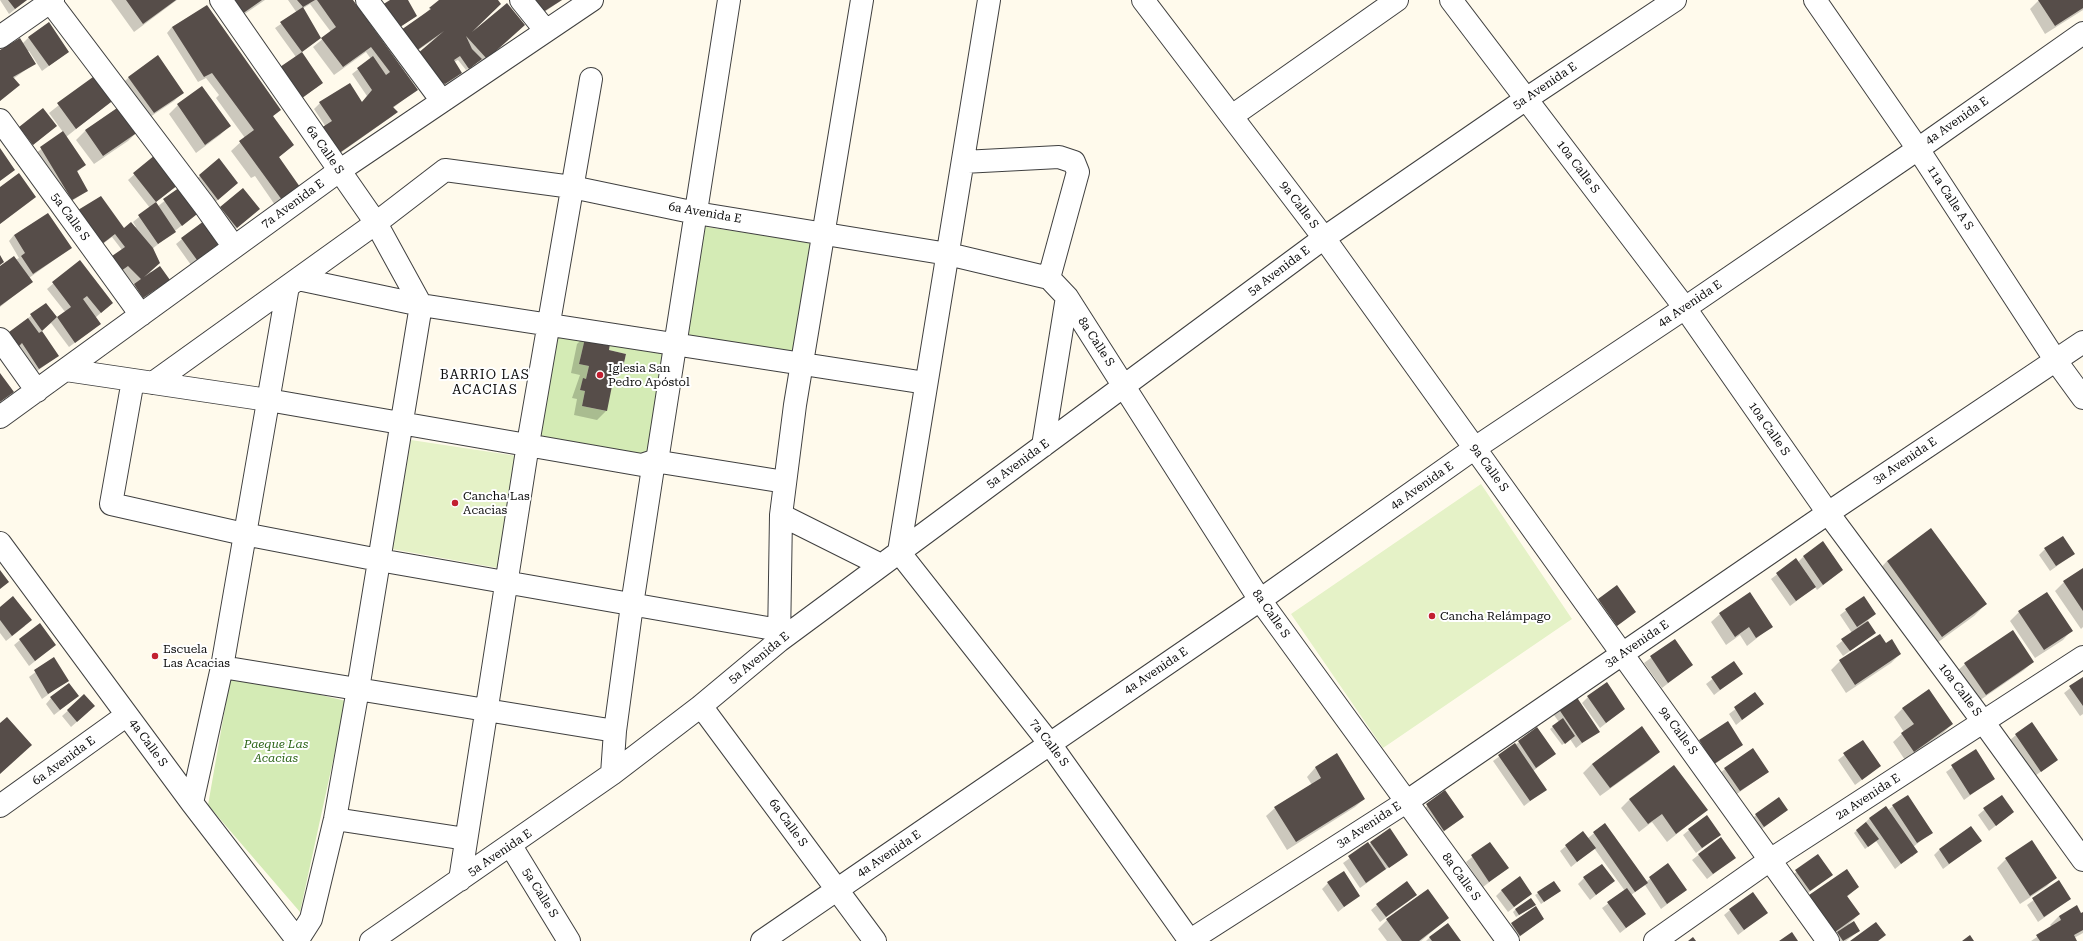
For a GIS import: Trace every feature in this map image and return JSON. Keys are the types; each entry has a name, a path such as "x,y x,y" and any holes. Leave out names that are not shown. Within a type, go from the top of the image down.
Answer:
{"street":[{"name":"6a Calle S","path":"221,0 376,223 421,305"},
{"path":"367,0 442,101"},
{"path":"521,0 546,31"},
{"name":"7a Avenida E","path":"0,417 339,171 592,0"},
{"path":"612,774 615,731 632,605 654,461 658,455 729,0"},
{"path":"143,381 111,504 244,534 379,560 632,605 779,636 782,515 801,364 862,0"},
{"path":"899,552 989,0"},
{"name":"9a Calle S","path":"1143,0 1324,238 1828,941"},
{"path":"1232,116 1397,0"},
{"name":"10a Calle S","path":"1451,0 1685,308 1828,513 1984,722 2083,860"},
{"name":"5a Avenida E","path":"371,941 511,846 612,774 701,706 779,636 899,552 1324,238 1526,99 1675,0"},
{"name":"11a Calle A S","path":"1815,0 1918,149 2056,361 2083,398"},
{"path":"0,37 50,1 234,247"},
{"name":"4a Avenida E","path":"762,941 1260,600 1475,448 1685,308 1918,149 2083,33"},
{"path":"460,880 528,444 591,79"},
{"name":"5a Calle S","path":"0,120 141,315"},
{"path":"963,162 1060,157 1074,162 1078,172 1049,278"},
{"name":"6a Avenida E","path":"143,381 293,283 376,223 445,170 572,187 696,213 948,254 1049,278"},
{"name":"8a Calle S","path":"1049,278 1067,297 1260,600 1508,941"},
{"path":"192,804 222,667 268,400 293,283 421,305 926,383"},
{"path":"1043,446 1067,297"},
{"path":"297,941 311,919 335,819 358,690 421,305"},
{"path":"0,339 37,391"},
{"name":"3a Avenida E","path":"1190,941 1406,802 1828,513 2083,342"},
{"path":"66,370 268,400 642,465 654,461 786,482"},
{"path":"782,515 881,565"},
{"name":"4a Calle S","path":"0,543 192,804 297,941"},
{"name":"7a Calle S","path":"899,552 1050,744 1190,941"},
{"name":"2a Avenida E","path":"1655,941 1770,860 2083,657"},
{"path":"222,667 615,731"},
{"name":"6a Calle S","path":"701,706 875,941"},
{"name":"6a Avenida E","path":"0,806 127,715"},
{"path":"335,819 466,840"},
{"name":"5a Calle S","path":"511,846 570,941"}],"green space":[{"path":"700,226 814,243 795,355 683,339"},
{"path":"552,328 586,334 579,364 589,366 586,379 583,379 580,390 585,391 582,406 606,411 615,371 622,372 626,354 609,350 611,338 669,347 647,455 533,442"},
{"name":"Cancha Las Acacias","path":"411,440 517,456 498,568 392,549"},
{"name":"Cancha Relámpago","path":"1481,484 1572,619 1383,748 1291,614"},
{"name":"Paeque Las Acacias","path":"231,674 346,701 300,912 208,805"}],"building":[{"path":"8,0 27,0 15,9"},
{"path":"126,0 176,0 143,24"},
{"path":"233,0 262,0 242,14"},
{"path":"297,0 315,0 303,7"},
{"path":"317,0 353,0 418,90 393,107 398,112 338,154 321,128 332,121 319,102 350,83 362,102 372,90 357,68 373,56 386,75 390,72 371,47 343,67 321,38 336,27"},
{"path":"390,0 408,0 417,16 397,29 382,5"},
{"path":"439,0 498,0 501,4 472,32 507,3 525,25 487,59 466,36 472,49 482,59 469,69 460,56 454,60 462,73 445,84 431,75 417,54 444,31 416,51 401,30 431,9 429,8"},
{"path":"531,0 562,0 540,14"},
{"path":"2038,0 2083,0 2083,8 2055,26"},
{"path":"207,5 281,110 273,116 294,145 279,157 300,187 282,200 239,141 254,130 212,73 204,77 172,27"},
{"path":"303,7 321,38 302,52 280,22"},
{"path":"49,22 69,52 49,66 28,37"},
{"path":"20,38 36,64 13,77 20,85 0,101 0,50"},
{"path":"302,52 323,83 302,98 280,67"},
{"path":"158,55 184,93 154,113 128,77"},
{"path":"93,77 115,99 76,129 57,103"},
{"path":"202,86 231,126 205,145 177,104"},
{"path":"120,106 138,132 103,156 85,130"},
{"path":"43,108 57,126 33,145 19,127"},
{"path":"63,131 86,165 77,171 88,191 72,200 40,147"},
{"path":"0,148 15,170 0,181"},
{"path":"155,155 178,185 156,202 133,173"},
{"path":"219,158 238,183 218,200 199,175"},
{"path":"19,173 36,197 0,224 0,187"},
{"path":"183,185 201,211 182,226 163,199"},
{"path":"243,188 260,209 237,228 220,207"},
{"path":"101,196 124,228 131,222 153,248 160,263 144,277 160,266 170,280 143,298 134,284 141,279 128,266 121,271 112,256 125,247 115,234 102,244 78,210"},
{"path":"156,202 176,232 158,244 138,215"},
{"path":"48,213 72,248 33,274 21,256 25,253 14,235"},
{"path":"208,218 224,240 197,260 181,238"},
{"path":"0,255 4,262 0,265"},
{"path":"14,256 33,282 0,306 0,266"},
{"path":"80,260 113,303 101,313 87,296 83,299 101,324 75,343 57,317 71,307 52,282"},
{"path":"46,303 57,317 42,331 30,314"},
{"path":"28,318 39,333 42,331 59,356 39,369 22,343 19,346 9,332"},
{"name":"Iglesia San Pedro Apóstol","path":"586,334 611,338 609,350 626,354 622,372 615,371 607,411 582,406 585,391 580,390 583,378 586,379 589,366 579,364"},
{"path":"0,373 14,392 0,402"},
{"path":"1931,528 1987,604 1942,637 1887,561"},
{"path":"2063,536 2075,554 2056,566 2044,548"},
{"path":"1823,541 1843,570 1823,585 1803,556"},
{"path":"1796,558 1816,587 1796,601 1776,573"},
{"path":"2083,568 2083,611 2063,581"},
{"path":"0,570 9,582 0,589"},
{"path":"1617,585 1636,612 1617,626 1598,599"},
{"path":"1750,592 1773,627 1756,638 1749,627 1735,637 1719,613"},
{"path":"2047,592 2073,631 2044,650 2018,611"},
{"path":"13,596 32,620 12,636 0,620 0,607"},
{"path":"1864,596 1876,614 1857,627 1845,609"},
{"path":"1868,621 1876,633 1850,651 1841,639"},
{"path":"40,623 56,645 35,661 19,639"},
{"path":"2013,630 2034,662 1986,695 1964,663"},
{"path":"1880,634 1886,643 1892,639 1901,654 1855,685 1839,660"},
{"path":"1675,639 1693,665 1668,683 1650,656"},
{"path":"54,657 69,681 48,694 34,670"},
{"path":"1734,661 1743,674 1720,690 1711,677"},
{"path":"2083,677 2083,706 2069,686"},
{"path":"1607,682 1625,709 1606,723 1587,696"},
{"path":"69,683 79,696 60,710 50,697"},
{"path":"1929,689 1953,724 1914,752 1901,733 1914,724 1902,708"},
{"path":"1755,692 1764,704 1742,720 1734,707"},
{"path":"1574,693 1600,732 1582,743 1556,705"},
{"path":"84,694 95,706 77,722 67,710"},
{"path":"7,717 32,745 0,774 0,723"},
{"path":"1563,718 1575,736 1565,744 1552,726"},
{"path":"1728,721 1743,745 1714,764 1699,740"},
{"path":"2032,722 2058,760 2041,772 2015,734"},
{"path":"1642,726 1660,752 1610,788 1592,764"},
{"path":"1537,727 1556,754 1536,768 1518,741"},
{"path":"1863,740 1881,766 1862,780 1843,753"},
{"path":"1515,743 1547,790 1530,801 1498,755"},
{"path":"1753,748 1769,772 1740,791 1724,768"},
{"path":"1976,749 1995,779 1970,795 1951,765"},
{"path":"1337,753 1365,799 1296,842 1274,807 1321,778 1315,767"},
{"path":"1674,765 1708,810 1676,834 1662,814 1648,824 1629,799"},
{"path":"1445,790 1464,817 1444,831 1426,804"},
{"path":"1908,795 1933,833 1917,843 1892,805"},
{"path":"2002,795 2014,812 1996,826 1983,808"},
{"path":"1779,797 1788,810 1764,827 1755,814"},
{"path":"1886,806 1918,852 1901,864 1869,818"},
{"path":"1707,815 1721,835 1702,848 1688,829"},
{"path":"1866,822 1879,839 1868,847 1856,830"},
{"path":"1605,823 1648,883 1635,892 1593,832"},
{"path":"1971,826 1982,841 1949,864 1939,849"},
{"path":"1390,828 1408,855 1389,868 1370,842"},
{"path":"1583,831 1596,848 1577,862 1565,845"},
{"path":"1721,837 1736,858 1713,874 1698,854"},
{"path":"2032,840 2057,878 2030,896 2005,858"},
{"path":"1368,842 1386,869 1366,883 1348,856"},
{"path":"1490,842 1509,868 1489,882 1471,855"},
{"path":"1818,854 1833,875 1810,891 1795,870"},
{"path":"1668,863 1687,890 1667,904 1649,877"},
{"path":"1602,864 1615,881 1596,895 1583,877"},
{"path":"1847,869 1859,887 1847,896 1860,914 1835,932 1809,895"},
{"path":"1344,871 1360,896 1344,907 1327,882"},
{"path":"1520,876 1532,894 1514,907 1501,890"},
{"path":"2059,880 2071,899 2044,917 2032,898"},
{"path":"1407,881 1417,895 1386,917 1376,904"},
{"path":"1554,881 1561,891 1544,902 1537,892"},
{"path":"1627,888 1646,914 1626,928 1607,902"},
{"path":"1428,889 1449,918 1419,941 1402,941 1386,919"},
{"path":"1753,892 1768,913 1744,930 1729,909"},
{"path":"1531,898 1536,905 1519,915 1515,909"},
{"path":"2077,905 2081,913 2083,912 2083,930 2074,935 2077,941 2040,941 2036,935 2061,920 2059,916"},
{"path":"1536,906 1544,919 1520,936 1511,923"},
{"path":"1854,921 1860,931 1843,941 1837,932"},
{"path":"1876,922 1886,935 1878,941 1850,941"},
{"path":"1448,923 1461,941 1432,941 1429,937"},
{"path":"1792,932 1798,941 1779,941"},
{"path":"1970,935 1974,941 1962,941"},
{"path":"1693,937 1696,941 1688,941"}],"place":[{"name":"Iglesia San Pedro Apóstol","path":"600,375"},
{"name":"Cancha Las Acacias","path":"455,503"},
{"name":"Cancha Relámpago","path":"1432,616"},
{"name":"Escuela Las Acacias","path":"155,656"}],"district":[{"name":"BARRIO LAS ACACIAS","path":"485,382"}]}
